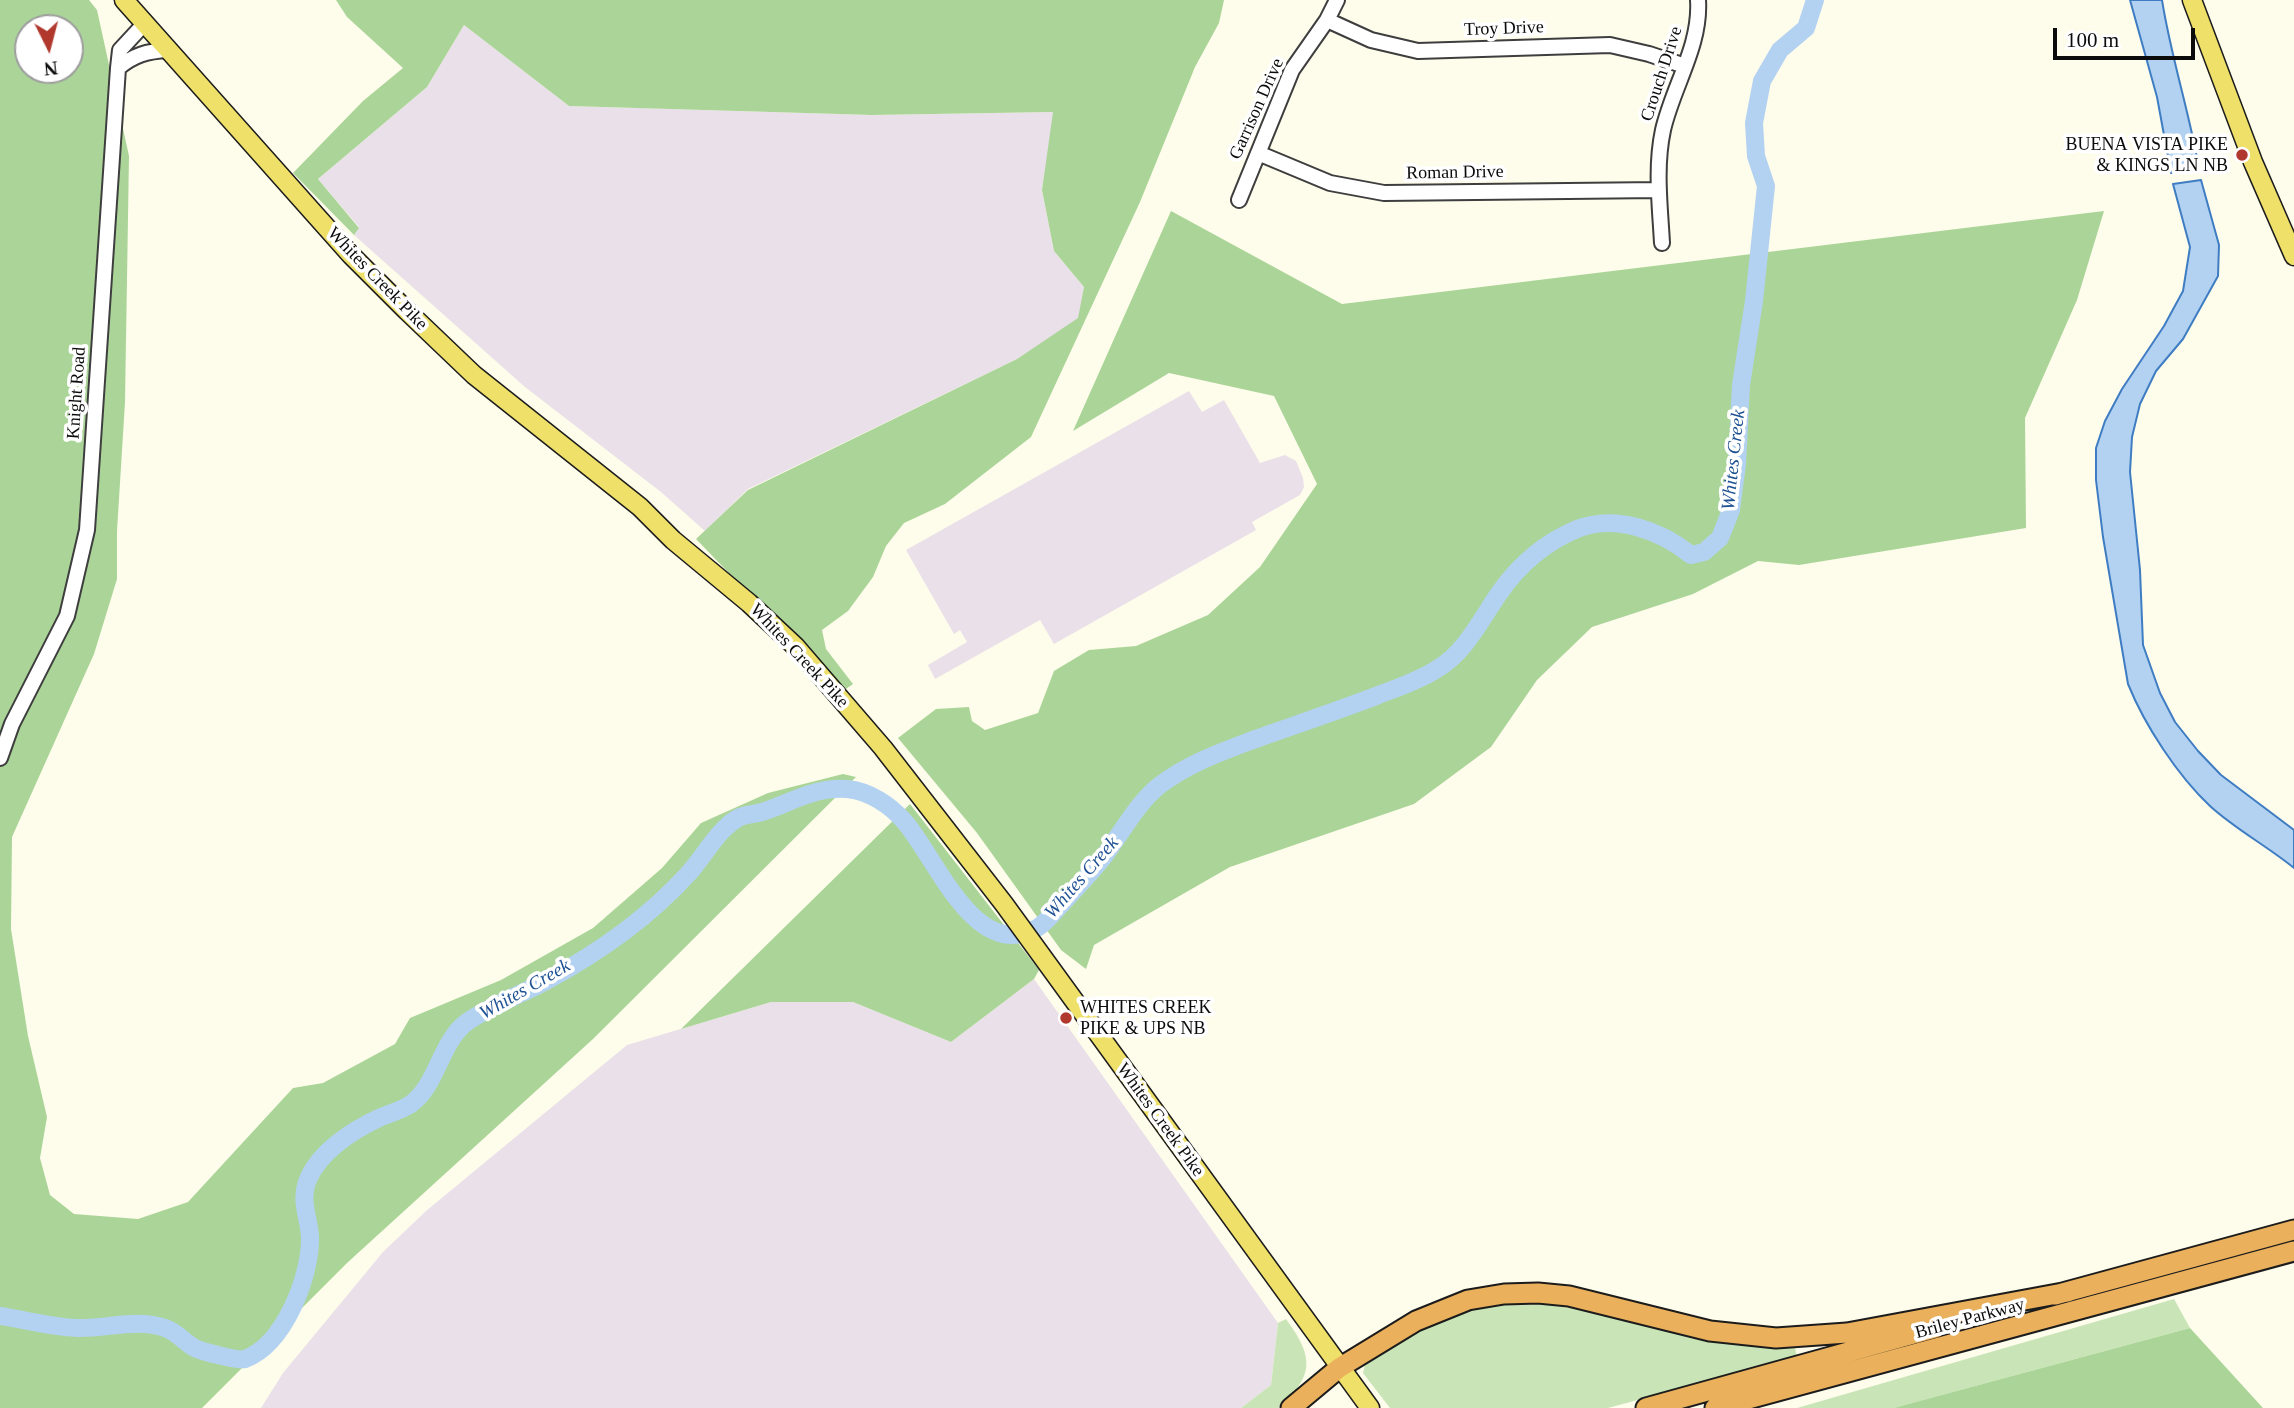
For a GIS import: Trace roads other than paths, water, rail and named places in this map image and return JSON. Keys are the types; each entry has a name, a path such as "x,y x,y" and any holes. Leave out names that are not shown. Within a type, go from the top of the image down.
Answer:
{"highway":[{"name":"Briley Parkway","path":"1646,1408 2294,1230"},
{"name":"Briley Parkway","path":"1715,1408 2294,1251"},
{"path":"1291,1408 1339,1368 1416,1321 1468,1300 1504,1294 1569,1296 1710,1331 1787,1338 1847,1333 2068,1292"},
{"path":"1760,1408 1847,1381 1917,1354"}],"main road":[{"name":"Whites Creek Pike","path":"124,0 351,255 407,311 474,375 640,507 673,540 749,603 796,647 883,748 1004,904 1370,1408"},
{"path":"2192,0 2253,162 2294,256"}],"street":[{"name":"Garrison Drive","path":"1239,200 1292,70 1327,20 1337,0"},
{"name":"Crouch Drive","path":"1662,243 1660,146 1670,104 1698,25 1698,0"},
{"name":"Troy Drive","path":"1327,20 1371,40 1418,51 1610,45 1685,66"},
{"name":"Knight Road","path":"0,758 12,724 66,616 87,530 120,50 145,23"},
{"path":"118,68 139,54 168,50"},
{"name":"Roman Drive","path":"1258,153 1330,183 1384,193 1659,190"}],"water":[{"path":"2130,0 2162,0 2199,168 2171,173 2157,97"},
{"path":"2201,180 2219,245 2218,276 2183,339 2156,371 2140,404 2132,437 2130,472 2140,570 2143,645 2160,693 2175,722 2198,751 2221,775 2294,830 2294,868 2210,806 2174,765 2153,733 2128,684 2103,537 2096,480 2096,448 2105,421 2122,389 2164,326 2183,291 2190,247 2173,184"}],"waterway":[{"name":"Whites Creek","path":"0,1316 77,1328 154,1325 173,1332 197,1349 235,1359 245,1359 259,1351 272,1339 293,1307 306,1270 310,1237 305,1189 319,1161 348,1135 370,1122 408,1106 420,1096 451,1040 467,1022 565,970 639,920 673,890 725,828 740,817 825,790 855,790 871,796 886,804 904,821 959,901 976,919 995,931 1015,935 1037,928 1050,917 1100,861 1137,809 1160,785 1181,771 1215,755 1399,687 1437,669 1465,644 1516,573 1534,555 1566,534 1592,525 1622,524 1665,538 1691,555 1704,552 1720,538 1731,510 1737,464 1741,385 1754,301 1766,186 1756,156 1754,123 1762,81 1780,50 1806,28 1815,0"}],"place":[{"name":"BUENA VISTA PIKE & KINGS LN NB","path":"2242,155"},
{"name":"WHITES CREEK PIKE & UPS NB","path":"1066,1018"}]}
